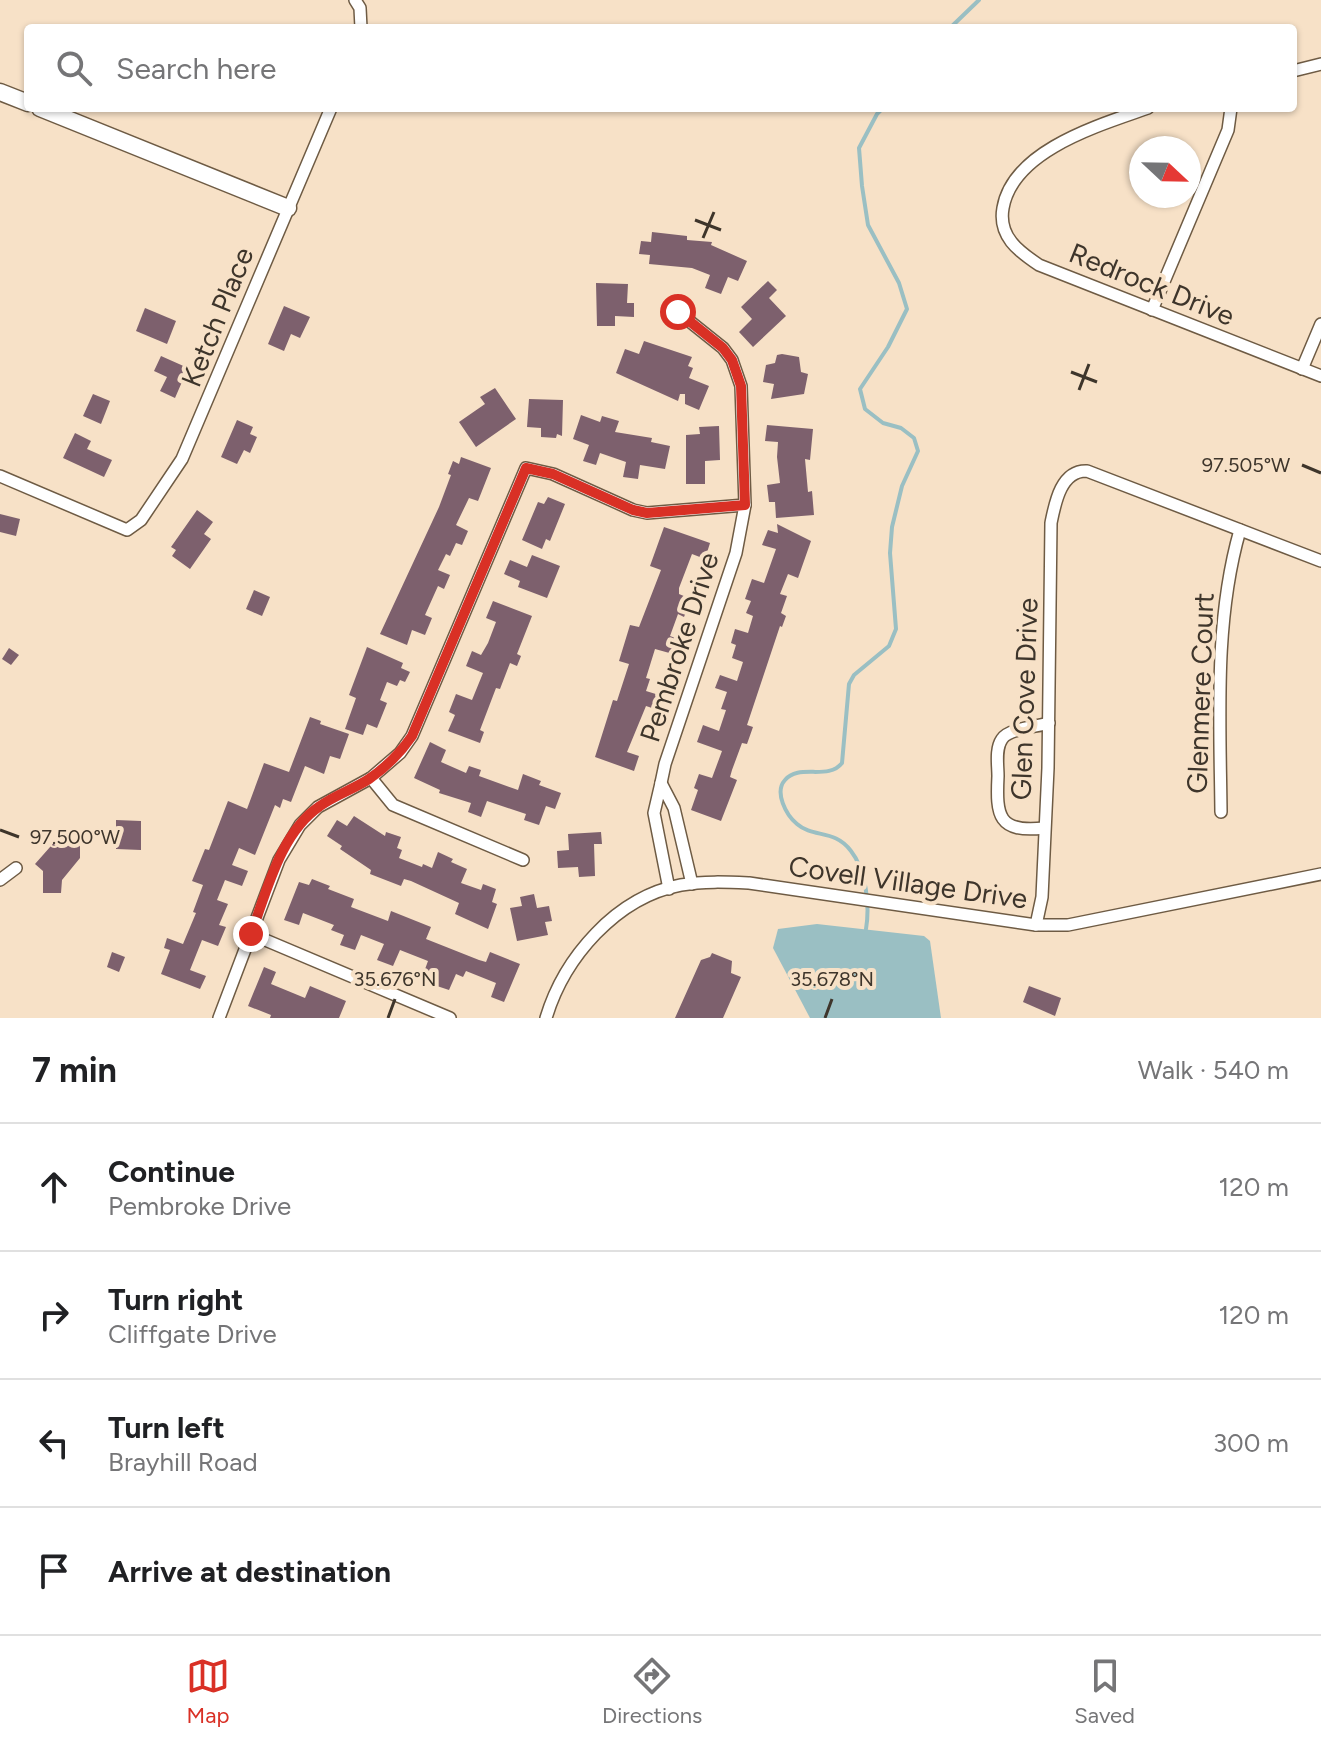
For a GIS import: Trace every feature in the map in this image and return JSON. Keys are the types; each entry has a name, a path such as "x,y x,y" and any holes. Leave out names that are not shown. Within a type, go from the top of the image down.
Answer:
{"street":[{"path":"355,0 360,8 361,24"},
{"path":"1297,70 1321,64"},
{"path":"0,92 24,101"},
{"path":"50,112 288,208"},
{"name":"Ketch Place","path":"0,476 127,530 141,520 182,459 329,112"},
{"name":"Redrock Drive","path":"1136,112 1099,124 1043,153 1013,179 1003,203 1000,222 1007,236 1019,252 1039,265 1321,376"},
{"path":"1152,310 1228,130 1230,112"},
{"name":"Pembroke Drive","path":"669,889 654,813 665,764 736,553 745,505 741,386 732,360 723,348 678,312"},
{"path":"1302,369 1321,324"},
{"path":"219,1018 279,860 300,825 318,807 371,778 400,753 412,736 526,468 553,474 633,510 647,513 745,505"},
{"name":"Glen Cove Drive","path":"1036,925 1042,897 1049,723 1051,523 1060,489 1070,477 1087,471 1240,530"},
{"path":"1240,530 1321,561"},
{"name":"Glenmere Court","path":"1221,812 1221,638 1228,570 1240,530"},
{"path":"1044,828 1023,830 1012,827 1000,818 996,805 998,748 1009,733 1049,723"},
{"path":"371,778 393,805 523,860"},
{"name":"Pembroke Drive","path":"661,783 674,808 692,884"},
{"path":"656,833 678,828"},
{"path":"0,880 16,868"},
{"name":"Covell Village Drive","path":"546,1018 574,957 596,934 653,894 692,884 711,881 749,883 1036,925 1068,925 1321,874"},
{"path":"251,934 450,1018"}],"water":[{"path":"817,924 924,936 930,941 941,1018 810,1018 773,948 778,929"}],"building":[{"path":"652,232 712,242 711,245 747,261 738,281 728,277 721,294 705,288 710,275 692,268 649,264 650,255 639,254 641,241 651,242"},
{"path":"768,281 777,290 769,298 786,316 753,347 739,332 752,319 741,307"},
{"path":"596,283 628,284 627,303 634,303 634,317 615,316 615,326 597,326"},
{"path":"284,306 310,317 300,338 291,334 284,351 268,344"},
{"path":"145,308 176,321 167,344 136,331"},
{"path":"644,341 692,357 688,366 693,368 689,378 709,386 699,410 685,404 685,394 680,394 678,401 616,373 625,349 639,354"},
{"path":"777,355 799,357 801,372 808,374 804,394 771,399 774,384 763,382 766,365 775,363"},
{"path":"161,356 188,368 175,398 160,391 167,377 154,371"},
{"path":"495,388 516,419 476,447 459,422 485,404 480,397"},
{"path":"93,394 110,401 101,424 83,416"},
{"path":"529,399 563,400 562,436 541,437 541,428 527,427"},
{"path":"581,415 600,422 602,416 619,421 615,432 652,438 651,442 670,446 665,469 640,465 638,479 623,477 626,462 600,453 596,465 583,461 589,445 573,439"},
{"path":"237,420 253,427 250,434 257,437 250,453 244,450 237,464 221,457"},
{"path":"767,425 813,429 810,460 805,459 814,515 776,518 775,502 769,502 767,485 780,483 778,442 765,441"},
{"path":"719,426 720,460 705,461 705,484 686,484 686,435 700,434 699,427"},
{"path":"75,433 91,441 87,449 112,460 104,477 63,458"},
{"path":"461,457 491,468 478,501 469,498 456,525 468,531 462,545 456,543 438,570 450,575 444,589 438,586 425,615 432,618 425,635 412,630 407,645 380,634 439,507 453,461 459,464"},
{"path":"548,497 565,504 550,541 546,539 542,549 522,540 538,502 544,504"},
{"path":"197,510 213,522 204,534 211,539 190,569 172,556 176,550 171,547"},
{"path":"0,514 20,519 16,536 0,532"},
{"path":"777,524 811,541 798,578 788,574 780,594 787,596 781,613 786,616 747,725 753,727 747,744 742,743 732,770 730,777 737,780 721,821 691,810 698,790 694,788 699,774 712,778 722,751 697,742 703,725 719,731 726,710 721,709 727,692 715,688 720,675 737,681 743,662 732,658 736,645 731,643 735,629 748,633 753,616 746,613 751,601 745,599 752,579 764,583 776,549 762,545 768,530 778,533"},
{"path":"664,527 710,543 705,559 692,554 679,588 679,594 691,599 684,617 678,614 670,636 678,639 673,654 655,649 646,678 650,679 646,691 659,695 655,709 646,706 627,752 639,756 634,771 595,757 613,700 617,701 629,664 619,661 630,625 639,627 661,570 650,566"},
{"path":"532,555 560,566 547,598 518,587 520,581 504,574 510,560 527,567"},
{"path":"254,590 270,597 262,616 246,609"},
{"path":"493,601 532,616 517,654 521,656 517,666 510,663 500,689 496,688 480,730 484,732 480,743 448,731 455,715 449,712 456,694 472,700 483,673 466,666 472,651 481,655 488,643 496,622 486,618"},
{"path":"367,647 403,663 401,668 410,672 405,682 400,680 397,686 387,682 380,700 387,703 377,728 367,724 363,735 345,729 356,698 349,695"},
{"path":"9,648 19,655 11,665 2,659"},
{"path":"310,717 321,721 320,724 349,734 340,759 330,756 324,774 305,766 291,802 283,799 280,808 275,805 255,855 239,848 232,865 248,871 242,886 225,880 217,900 228,904 219,925 226,927 218,946 202,940 190,970 206,976 200,989 161,974 170,950 164,948 167,938 183,944 196,913 193,912 203,885 192,881 205,849 209,850 228,801 247,809 264,763 289,772"},
{"path":"430,742 446,750 441,762 466,773 469,766 481,770 479,776 518,790 523,774 541,781 539,785 561,793 555,809 546,806 539,825 524,820 526,814 487,801 481,817 468,812 471,803 439,793 440,790 414,778"},
{"path":"354,816 385,836 386,832 401,837 397,848 402,850 399,858 432,868 438,852 467,869 461,883 481,890 483,884 496,889 492,902 497,904 488,929 455,914 459,903 411,881 404,879 401,886 370,874 371,870 340,849 342,846 327,836 337,820 347,826"},
{"path":"116,820 141,821 141,850 116,849"},
{"path":"601,832 602,844 594,844 595,876 579,877 578,867 558,868 557,851 569,850 568,834"},
{"path":"58,838 80,839 80,858 62,880 61,893 43,893 43,871 35,864"},
{"path":"312,879 354,899 351,907 388,921 391,911 431,927 426,939 486,962 490,952 520,964 504,1002 491,997 496,983 466,971 463,977 456,974 449,990 434,985 438,977 424,972 428,961 400,950 393,966 377,960 384,944 361,935 355,950 340,945 344,935 331,930 334,925 303,913 299,925 284,920 299,882 309,885"},
{"path":"534,894 537,908 549,906 552,921 545,922 548,935 517,941 510,908 522,906 520,897"},
{"path":"112,952 125,957 119,972 107,967"},
{"path":"712,953 732,961 731,973 741,977 723,1018 675,1018 701,960"},
{"path":"264,967 276,972 271,984 305,998 310,986 346,1001 339,1018 270,1018 271,1015 248,1006"},
{"path":"1029,986 1061,998 1055,1016 1023,1002"}],"waterway":[{"path":"954,24 979,0"},
{"path":"866,929 866,888 856,859 838,839 797,824 785,809 781,791 785,780 791,775 829,771 842,763 849,684 854,675 889,646 896,629 890,553 892,527 902,486 918,451 914,438 901,428 883,423 865,409 860,389 888,347 907,309 899,283 868,225 862,186 859,148 879,112"}],"route":[{"path":"251,934 279,860 300,825 318,807 371,778 400,753 412,736 526,468 553,474 633,510 647,513 745,505 741,386 732,360 723,348 678,312"}]}
